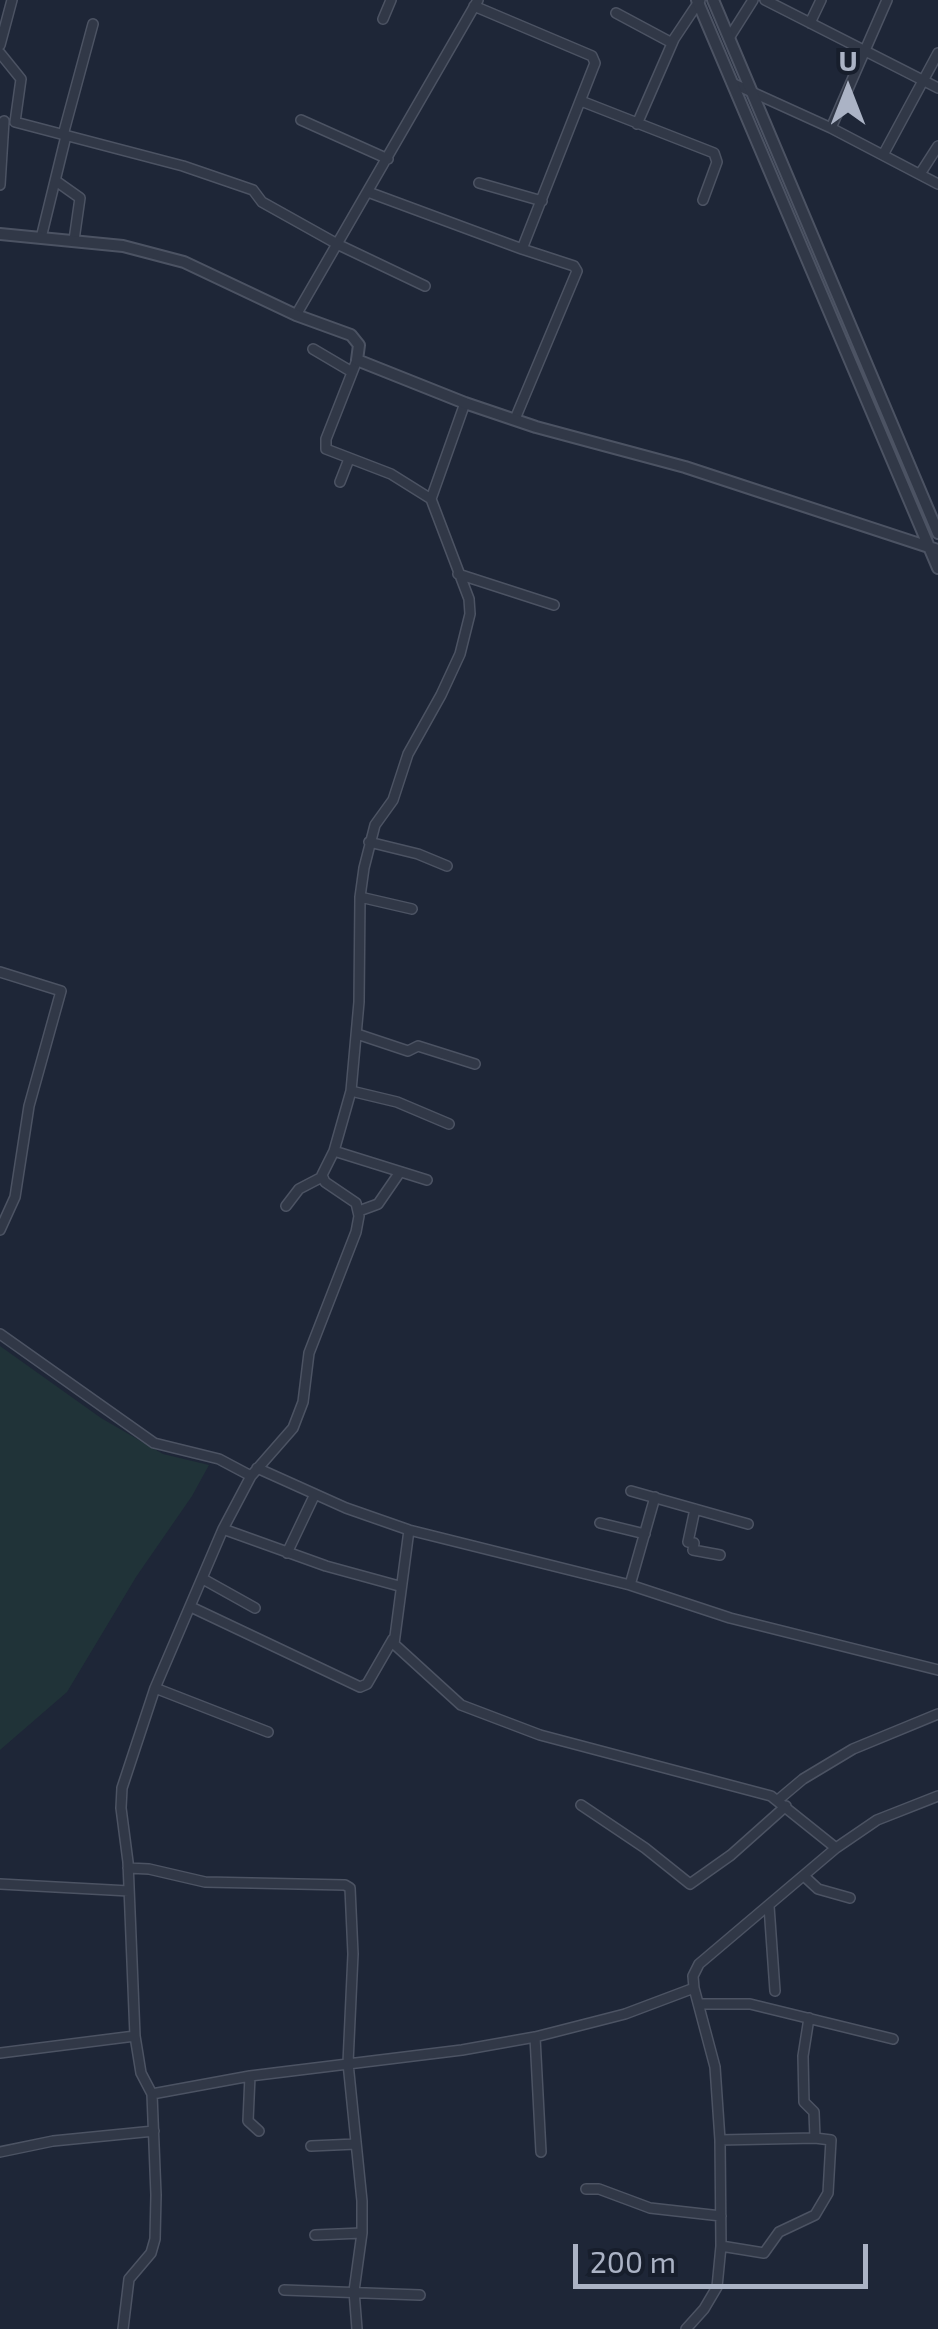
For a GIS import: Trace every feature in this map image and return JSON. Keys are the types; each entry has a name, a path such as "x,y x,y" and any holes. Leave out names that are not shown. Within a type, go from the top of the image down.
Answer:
{"street":[{"path":"0,46 12,0"},
{"path":"383,20 392,0"},
{"path":"714,0 938,533"},
{"path":"729,38 752,0"},
{"path":"765,0 938,88"},
{"path":"810,24 821,0"},
{"path":"831,128 887,0"},
{"path":"637,124 672,44 699,1"},
{"path":"699,1 934,548 938,568"},
{"path":"296,316 476,3 592,56 595,63 522,249"},
{"path":"616,13 672,44"},
{"path":"41,238 93,24"},
{"path":"0,53 21,78 6,121 0,185"},
{"path":"884,156 938,53"},
{"path":"732,83 831,128 938,184"},
{"path":"580,102 714,153 716,162 704,200"},
{"path":"301,120 388,159"},
{"path":"6,121 182,166 253,190 262,202 338,245 425,286"},
{"path":"920,174 938,146"},
{"path":"56,180 80,197 74,240"},
{"path":"478,183 542,201"},
{"path":"368,192 574,266 576,271 514,419"},
{"path":"0,234 136,248 184,262 296,316 351,335 359,345 326,449 391,474 431,498"},
{"path":"314,349 514,419 685,467 934,548"},
{"path":"286,1206 300,1189 322,1177 334,1151 351,1091 357,1034 360,897 370,842 378,819 396,795 408,754 460,654 470,608 431,498 465,403"},
{"path":"340,482 349,459"},
{"path":"458,574 554,605"},
{"path":"370,842 447,866"},
{"path":"360,897 412,909"},
{"path":"0,972 60,990 29,1106 15,1196 0,1230"},
{"path":"357,1034 408,1050 416,1045 475,1064"},
{"path":"351,1091 397,1102 449,1124"},
{"path":"334,1151 427,1180"},
{"path":"359,1210 378,1204 400,1172"},
{"path":"122,2329 129,2279 151,2253 155,2239 152,2094 139,2066 135,2036 122,1788 155,1688 223,1528 254,1472 287,1436 303,1402 309,1353 354,1242 359,1210 353,1200 322,1177"},
{"path":"0,1334 154,1443 220,1460 409,1530 938,1670"},
{"path":"631,1491 748,1524"},
{"path":"287,1552 315,1494"},
{"path":"630,1586 655,1497"},
{"path":"695,1509 688,1542 694,1543 692,1550 720,1555"},
{"path":"600,1523 644,1534"},
{"path":"223,1528 399,1586"},
{"path":"191,1607 360,1687 368,1684 393,1639 409,1530"},
{"path":"203,1579 255,1608"},
{"path":"393,1639 399,1652 477,1714 540,1735 742,1788 782,1803 836,1848"},
{"path":"155,1688 268,1732"},
{"path":"580,1805 646,1848 688,1884 710,1873 803,1779 853,1749 938,1714"},
{"path":"686,2329 717,2286 721,2246 715,2067 693,1976 699,1964 836,1848 877,1820 938,1796"},
{"path":"128,1868 205,1882 349,1887 353,1954 348,2064 362,2233 354,2291 357,2329"},
{"path":"805,1877 818,1889 850,1898"},
{"path":"0,1884 129,1891"},
{"path":"770,1906 775,1991"},
{"path":"152,2094 250,2076 535,2037 625,2014 694,1988"},
{"path":"699,2004 750,2004 892,2038"},
{"path":"809,2018 803,2056 804,2102 814,2112 815,2138"},
{"path":"0,2053 135,2036"},
{"path":"535,2037 541,2152"},
{"path":"250,2076 248,2120 259,2131"},
{"path":"0,2152 53,2141 154,2131"},
{"path":"720,2140 831,2141 830,2187 815,2215 779,2232 764,2253 721,2246"},
{"path":"311,2146 356,2144"},
{"path":"586,2189 599,2189 650,2208 721,2216"},
{"path":"314,2235 362,2233"},
{"path":"284,2290 420,2295"}],"green space":[{"path":"0,1346 101,1418 163,1454 209,1465 67,1692 0,1750"}]}
